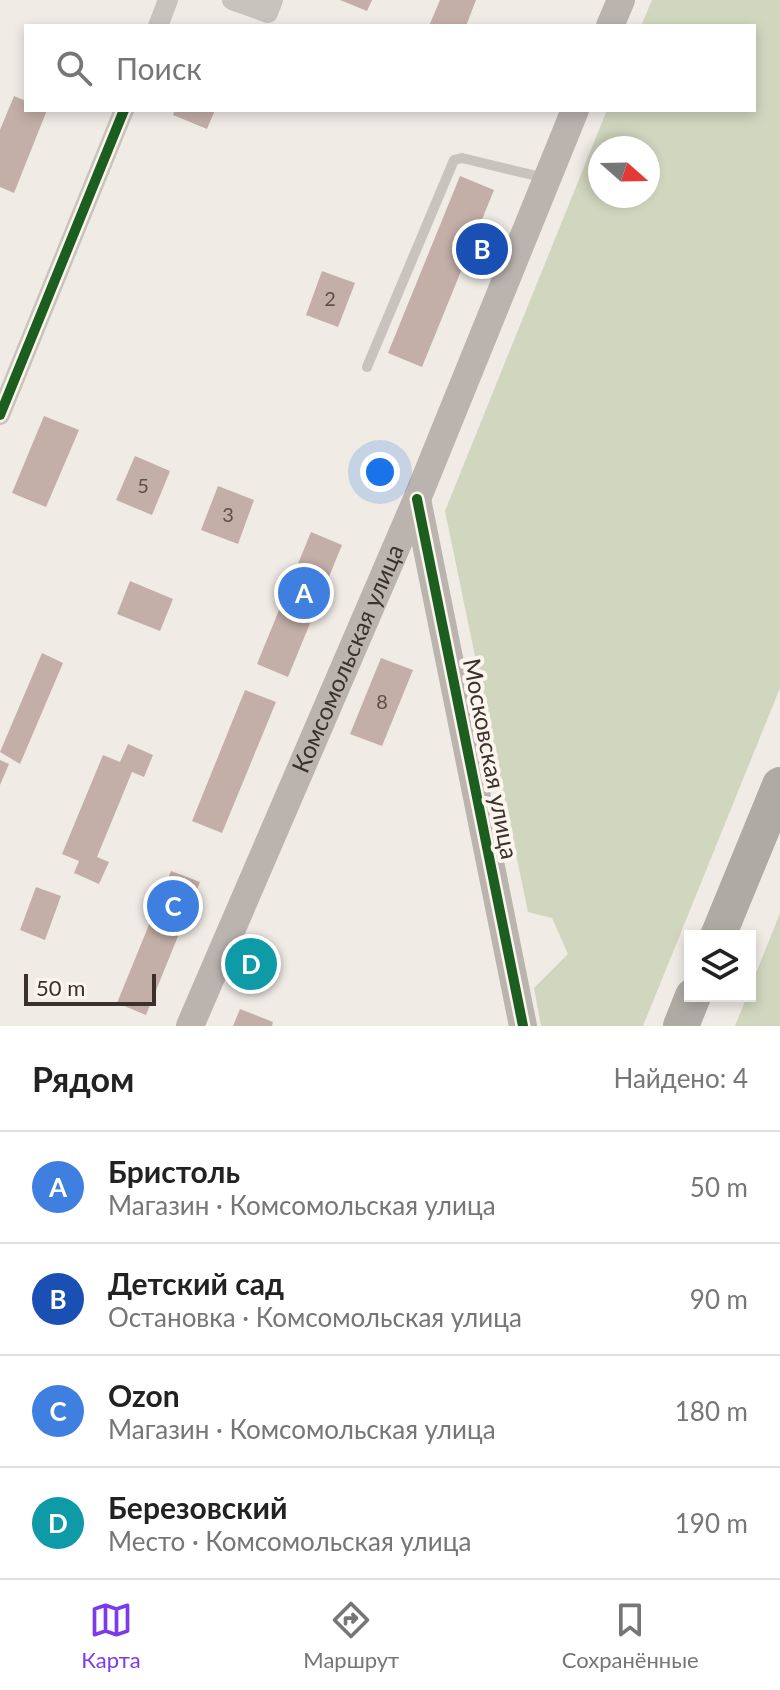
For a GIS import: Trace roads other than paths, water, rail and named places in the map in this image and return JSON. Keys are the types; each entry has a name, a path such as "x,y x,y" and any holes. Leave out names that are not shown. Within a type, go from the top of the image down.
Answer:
{"highway":[{"path":"720,930 780,785"},
{"path":"681,1026 691,1002"}],"main road":[{"path":"611,24 621,0"},
{"name":"Комсомольская улица","path":"190,1026 417,499 574,112"},
{"name":"Московская улица","path":"417,499 523,1026"}],"street":[{"path":"159,24 168,0"},
{"path":"232,0 268,13 273,0"},
{"path":"0,415 123,112"}],"lane":[{"path":"367,367 454,160 462,158 547,178"}],"place":[{"name":"Детский сад","path":"482,249"},
{"name":"Бристоль","path":"304,593"},
{"name":"Ozon","path":"173,906"},
{"name":"Березовский","path":"251,964"}]}
